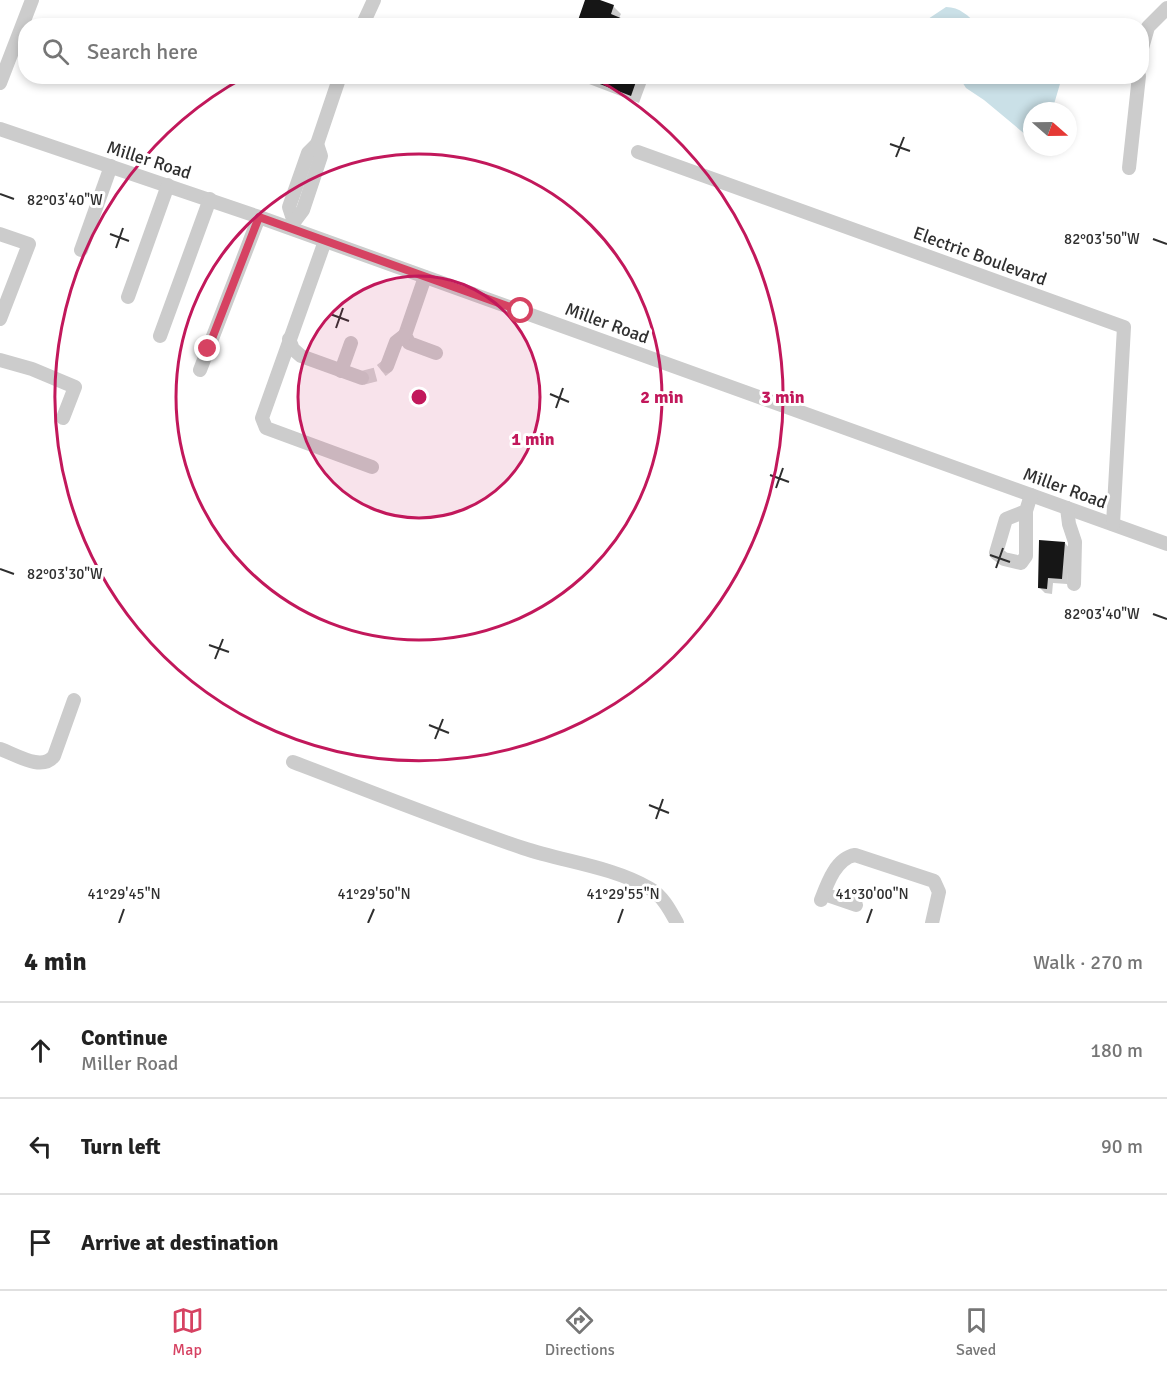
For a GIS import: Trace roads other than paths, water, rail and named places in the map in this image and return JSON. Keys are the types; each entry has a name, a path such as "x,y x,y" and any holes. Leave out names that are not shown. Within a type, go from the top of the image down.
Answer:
{"street":[{"path":"25,18 32,0"},
{"path":"366,18 374,0"},
{"path":"1149,26 1167,8"},
{"path":"0,83 18,36"},
{"path":"293,225 303,210 321,156 317,144 337,84"},
{"path":"1129,168 1137,84"},
{"name":"Miller Road","path":"0,129 259,217 293,225 325,241 1167,544"},
{"name":"Electric Boulevard","path":"638,153 1124,327 1113,524"},
{"path":"81,249 111,166"},
{"path":"128,297 168,185"},
{"path":"160,336 210,199"},
{"path":"200,370 259,217"},
{"path":"0,234 30,244 6,287 0,319"},
{"path":"325,241 262,418 266,428 372,467"},
{"path":"387,366 396,342 405,335 425,277"},
{"path":"405,335 409,343 436,353"},
{"path":"289,339 293,349 301,356 362,378"},
{"path":"341,371 351,343"},
{"path":"0,360 32,369 75,387 63,418"},
{"path":"1026,511 1032,495"},
{"path":"1067,508 1069,524 1076,542 1074,584"},
{"path":"0,748 30,761 45,763 50,761 54,756 74,700"},
{"path":"293,762 491,837 626,877 651,889 665,903 676,923"},
{"path":"856,905 823,897 836,868 850,856 855,855 934,881 939,892 932,923"}],"water":[{"path":"946,7 951,7 960,10 970,18 930,18"},
{"path":"963,84 1060,84 1055,102 1023,102 1023,132"}],"tunnel":[{"path":"362,378 377,374 387,366"}]}
